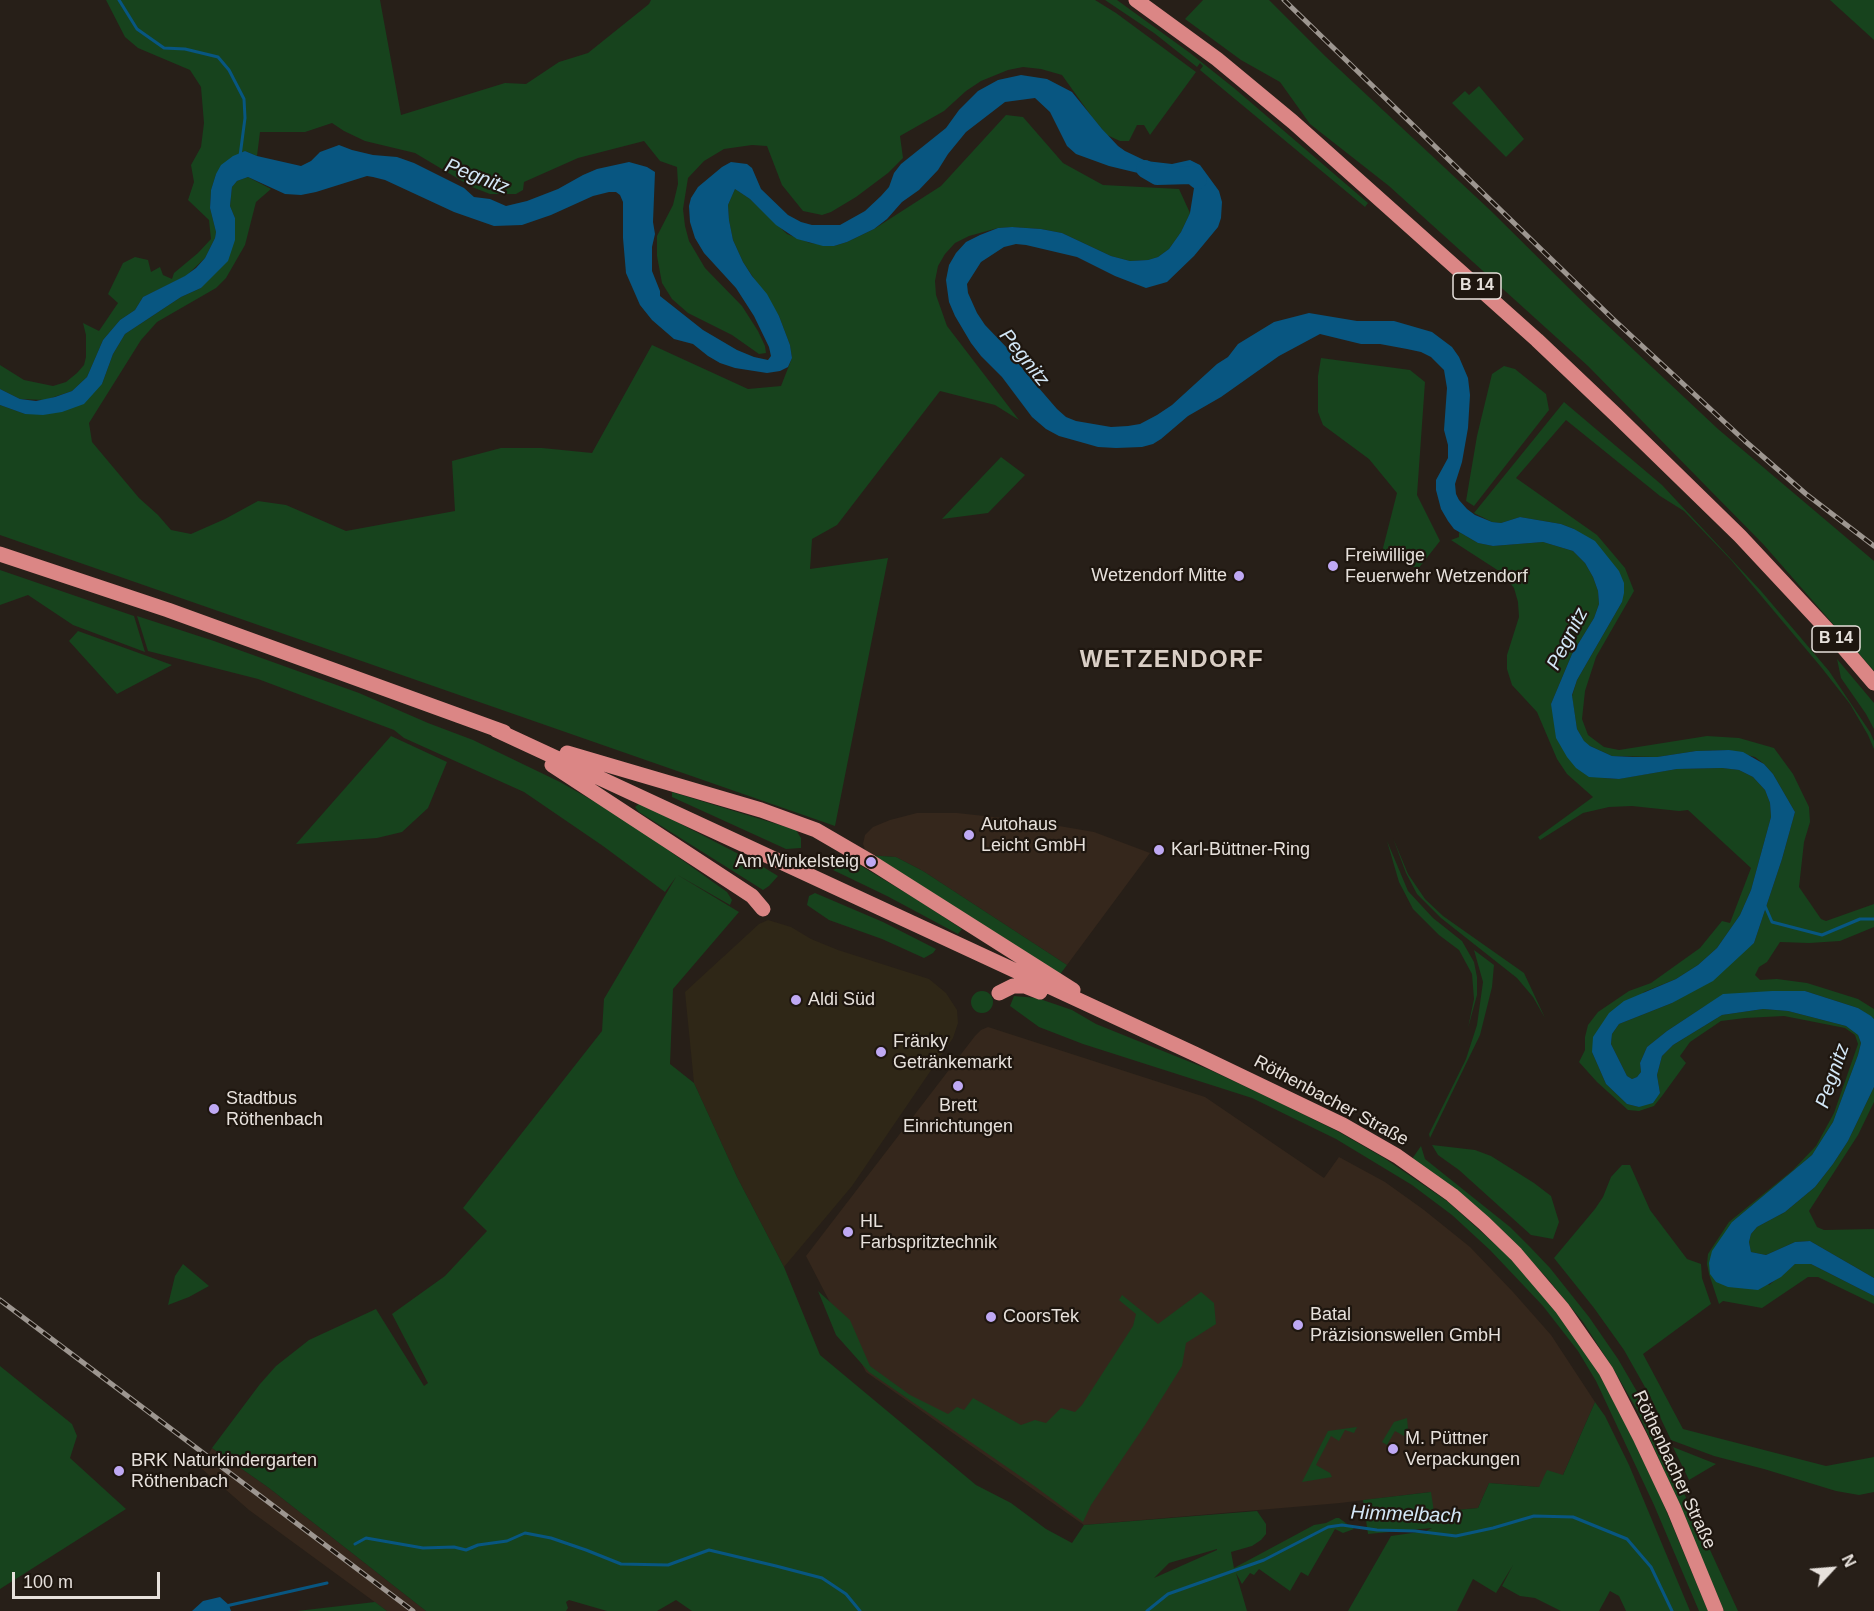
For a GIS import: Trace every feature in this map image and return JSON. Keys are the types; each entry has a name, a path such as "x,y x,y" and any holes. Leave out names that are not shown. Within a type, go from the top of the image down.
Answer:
{"main road":[{"name":"B 14","path":"1136,0 1216,59 1293,122 1537,340 1740,536 1874,683"},
{"path":"0,554 168,610 496,730 623,771 761,810 816,830 1072,988 1088,1005"},
{"path":"496,730 588,787 752,896 763,909"},
{"name":"Röthenbacher Straße","path":"496,730 1204,1058 1343,1125 1397,1156 1452,1195 1485,1222 1516,1254 1562,1308 1606,1371 1674,1509 1716,1611"},
{"path":"999,993 1013,986 1025,986 1075,1007 1088,1005"}],"shaded area":[{"path":"917,813 957,813 1030,821 1094,832 1150,853 1067,965 923,871 896,857 867,855 863,844 865,835 873,827"},
{"path":"768,920 791,927 811,939 838,950 929,979 946,993 957,1010 958,1023 953,1038 852,1186 784,1267 737,1177 694,1083 685,992 759,924"},
{"path":"988,1027 1205,1097 1324,1178 1339,1157 1385,1182 1424,1210 1470,1247 1513,1292 1551,1335 1595,1402 1563,1475 1539,1487 1489,1483 1478,1508 1433,1512 1430,1492 1340,1503 1084,1525 866,1372 806,1256 975,1036"},
{"path":"212,1448 269,1488 426,1611 387,1611 249,1510 201,1468"}],"green space":[{"path":"106,0 380,0 401,115 505,83 526,84 559,62 588,53 651,0 1095,0 1196,72 1150,135 1144,125 1137,125 1129,141 1120,141 1107,135 1062,75 1023,67 1008,70 981,81 944,111 900,136 903,158 888,173 856,197 822,215 803,211 782,185 767,146 752,145 724,149 704,161 688,178 683,209 689,241 705,268 742,306 758,331 766,353 759,354 732,335 688,313 672,299 662,283 657,256 657,236 673,205 678,184 677,167 660,161 644,141 578,158 524,182 523,190 516,194 490,194 472,187 415,153 365,141 332,123 305,132 260,132 257,156 245,151 216,174 211,190 210,208 216,232 205,258 186,276 143,297 135,310 120,320 103,340 87,377 72,391 45,400 20,399 0,389 0,365 24,380 53,386 66,382 84,365 86,335 83,323 99,331 118,303 108,294 123,263 135,257 148,260 151,272 160,267 163,275 172,279 174,273 211,239 209,220 188,200 194,182 191,165 201,147 204,123 201,87 190,70 138,48 125,37"},
{"path":"1105,0 1117,0 1234,88 1368,203 1365,207 1200,70 1203,66 1200,63 1197,67 1154,33"},
{"path":"1203,0 1269,0 1325,56 1490,210 1588,307 1718,429 1874,561 1874,671 1764,545 1588,366 1389,186 1310,124 1280,82 1241,60 1185,19"},
{"path":"1830,0 1874,0 1874,40"},
{"path":"1479,86 1524,139 1506,157 1452,103 1465,91 1469,95"},
{"path":"1006,115 1023,117 1063,163 1103,185 1179,189 1190,213 1169,249 1158,257 1148,260 1130,261 1111,256 1062,233 1012,227 998,228 969,236 955,243 938,266 935,281 936,295 947,326 1019,420 995,405 940,391 837,525 812,539 810,569 888,558 835,826 0,535 0,405 25,414 102,384 113,354 125,334 181,297 201,288 235,218 230,206 232,187 237,181 248,177 271,189 256,202 245,245 226,278 216,288 157,322 141,340 89,423 92,442 139,498 171,530 191,534 258,501 286,505 346,531 455,511 452,461 501,448 542,448 592,453 652,345 748,389 781,386 792,358 790,345 779,316 743,262 733,240 728,205 735,189 750,199 787,234 810,243 834,246 874,229 941,186"},
{"path":"1321,358 1410,370 1425,382 1417,495 1440,541 1418,569 1382,552 1397,493 1369,459 1323,425 1318,412 1318,376"},
{"path":"1504,366 1515,369 1546,394 1549,410 1474,506 1466,501 1477,436 1492,374"},
{"path":"1564,402 1662,485 1761,591 1829,671 1870,732 1874,741 1874,749 1850,704 1731,560 1684,511 1660,496 1566,420 1516,478 1597,535 1625,568 1634,591 1596,657 1585,691 1582,719 1588,735 1604,747 1619,750 1707,736 1739,738 1774,748 1793,774 1809,807 1810,822 1804,842 1799,887 1821,919 1826,921 1874,904 1874,927 1840,941 1780,942 1755,975 1760,980 1777,979 1807,983 1858,999 1874,1009 1874,1019 1858,1008 1805,991 1705,1006 1647,1047 1640,1063 1641,1072 1632,1079 1627,1076 1611,1044 1612,1034 1619,1024 1672,1003 1754,943 1795,812 1773,774 1755,757 1728,750 1696,751 1657,757 1612,756 1584,742 1577,729 1572,696 1577,680 1622,602 1574,529 1561,524 1520,517 1501,523 1492,522 1474,513"},
{"path":"1001,457 1025,475 988,513 942,519"},
{"path":"1459,532 1478,543 1493,546 1543,542 1573,551 1585,563 1598,591 1599,604 1594,618 1572,654 1551,704 1603,778 1618,779 1677,769 1722,768 1739,770 1753,777 1765,790 1770,803 1771,817 1751,890 1740,915 1717,948 1698,965 1676,979 1644,992 1592,1052 1606,1084 1627,1104 1639,1107 1660,1093 1657,1075 1662,1056 1673,1045 1722,1015 1763,1009 1788,1011 1846,1026 1858,1035 1861,1043 1858,1055 1833,1122 1812,1155 1732,1222 1769,1285 1795,1264 1811,1264 1874,1296 1874,1304 1818,1277 1808,1277 1762,1308 1723,1301 1719,1304 1707,1264 1708,1254 1729,1222 1793,1170 1816,1146 1834,1113 1858,1044 1855,1035 1845,1028 1784,1016 1721,1021 1690,1042 1680,1056 1686,1063 1662,1096 1654,1106 1639,1111 1628,1110 1579,1062 1585,1050 1588,1025 1598,1012 1629,991 1651,983 1700,948 1722,921 1730,923 1751,868 1688,810 1632,806 1609,807 1583,813 1540,840 1538,837 1593,797 1567,774 1557,759 1537,712 1512,685 1507,669 1507,655 1519,617 1514,588 1502,573 1451,540 1459,537"},
{"path":"0,570 134,616 145,652 73,625 28,595 0,605"},
{"path":"137,616 359,693 473,740 560,782 597,803 640,830 727,892 732,900 730,905 676,874 739,912 673,989 670,1064 694,1083 737,1177 784,1267 820,1355 976,1485 1011,1503 1046,1529 1072,1543 1084,1525 1257,1511 1266,1524 1266,1534 1252,1546 1231,1552 1234,1568 1314,1525 1339,1518 1354,1529 1343,1533 1335,1529 1308,1576 1301,1572 1290,1591 1259,1569 1254,1575 1250,1573 1242,1584 1236,1573 1247,1611 692,1611 676,1600 657,1611 607,1611 569,1600 566,1602 568,1608 566,1611 426,1611 269,1488 212,1448 276,1366 309,1340 376,1309 424,1386 428,1383 392,1314 445,1276 487,1231 463,1208 602,1031 604,999 676,877 665,892 524,792 404,738 394,730 258,679 148,651","holes":["1217,1550 1154,1578 1169,1563"]},
{"path":"78,631 172,665 117,694 69,641"},
{"path":"1837,659 1874,703 1874,729 1841,678"},
{"path":"391,736 447,762 428,808 402,832 377,838 296,844"},
{"path":"672,792 796,830 801,838 801,848 786,849 672,797"},
{"path":"640,803 778,876 763,890 639,812 635,807"},
{"path":"1393,838 1408,874 1425,899 1443,916 1524,973 1545,1018 1533,997 1517,978 1441,918 1417,894 1406,873"},
{"path":"1387,841 1408,891 1433,918 1462,941 1474,962 1477,995 1468,1028 1474,999 1472,974 1459,950 1439,935 1413,909 1399,882"},
{"path":"867,855 896,857 923,871 1067,965 1058,977"},
{"path":"848,858 962,929 958,934 833,870"},
{"path":"815,893 883,922 936,949 924,958 882,939 829,920 807,905 809,896"},
{"path":"1474,950 1494,965 1492,987 1480,1035 1430,1138 1429,1134 1466,1059 1477,1025 1483,982"},
{"path":"978,991 986,991 993,998 993,1006 986,1013 978,1013 971,1006 971,998"},
{"path":"1014,996 1037,998 1072,1010 1096,1024 1210,1070 1272,1099 1339,1132 1384,1158 1447,1201 1506,1254 1546,1298 1600,1375 1615,1401 1660,1496 1708,1611 1699,1611 1654,1505 1596,1381 1578,1351 1543,1306 1490,1250 1452,1215 1412,1185 1336,1139 1252,1098 1083,1044 1039,1027 1010,1006"},
{"path":"1874,1087 1874,1102 1858,1135 1809,1211 1817,1227 1824,1230 1874,1229 1874,1278 1810,1241 1795,1242 1766,1255 1751,1252 1749,1242 1751,1234 1757,1227 1785,1212 1815,1187 1833,1164 1848,1141"},
{"path":"1432,1145 1475,1150 1491,1156 1551,1196 1559,1222 1553,1239 1531,1235 1459,1170 1438,1155"},
{"path":"1421,1146 1425,1159 1510,1227 1550,1268 1589,1317 1618,1359 1639,1395 1738,1611 1724,1611 1637,1410 1583,1322 1547,1278 1504,1232 1412,1159"},
{"path":"1622,1165 1630,1165 1650,1210 1687,1259 1701,1264 1702,1278 1711,1304 1643,1354 1683,1429 1826,1466 1874,1457 1874,1492 1859,1495 1836,1491 1714,1456 1671,1440 1624,1350 1554,1258 1595,1209 1611,1177"},
{"path":"183,1264 209,1286 168,1305 175,1276"},
{"path":"818,1291 850,1320 870,1366 910,1395 948,1414 957,1407 964,1410 973,1398 1021,1425 1035,1420 1046,1423 1061,1408 1075,1412 1082,1405 1133,1326 1136,1314 1119,1300 1122,1295 1158,1324 1201,1292 1214,1303 1216,1324 1186,1343 1182,1366 1091,1505 1083,1522 869,1372 836,1335"},
{"path":"0,1366 72,1424 77,1436 70,1458 126,1509 0,1589"},
{"path":"1595,1402 1605,1416 1629,1465 1690,1611 1626,1611 1619,1596 1610,1591 1599,1611 1561,1611 1535,1598 1520,1596 1502,1586 1513,1565 1496,1593 1473,1579 1457,1611 1348,1611 1391,1536 1432,1528 1368,1534 1363,1500 1431,1492 1434,1512 1478,1508 1489,1483 1539,1487 1547,1470 1563,1475"},
{"path":"1407,1418 1408,1429 1404,1436 1395,1431 1387,1445 1382,1442 1394,1422"},
{"path":"1357,1427 1354,1433 1345,1430 1339,1441 1331,1436 1316,1465 1330,1473 1332,1477 1302,1482 1328,1431"},
{"path":"1673,1447 1716,1464 1689,1480"},
{"path":"375,1602 387,1611 297,1611"}],"water":[{"path":"1021,75 1047,79 1072,92 1102,129 1125,151 1146,161 1172,164 1190,160 1200,165 1219,191 1222,202 1218,227 1194,256 1167,282 1146,288 1077,257 1026,245 1016,244 1004,247 981,262 967,284 968,293 977,313 1057,409 1066,417 1076,421 1111,427 1140,424 1172,405 1217,364 1228,357 1238,344 1274,322 1309,313 1357,321 1394,321 1432,332 1452,347 1468,378 1470,395 1468,428 1462,462 1455,484 1459,500 1475,515 1492,522 1501,523 1520,517 1561,524 1574,529 1595,541 1619,571 1624,583 1622,602 1577,680 1572,695 1577,729 1584,741 1612,756 1657,757 1696,751 1743,752 1764,764 1773,774 1795,812 1754,943 1713,981 1672,1003 1619,1024 1612,1034 1611,1044 1627,1076 1632,1079 1637,1077 1641,1072 1640,1063 1647,1047 1723,994 1805,991 1858,1008 1871,1016 1874,1019 1874,1087 1848,1141 1815,1187 1785,1212 1757,1227 1751,1234 1749,1242 1751,1252 1766,1255 1795,1242 1810,1241 1874,1278 1874,1296 1811,1264 1795,1264 1781,1277 1758,1290 1728,1287 1716,1282 1710,1274 1709,1263 1712,1251 1732,1222 1812,1155 1833,1122 1858,1055 1861,1043 1858,1035 1846,1026 1788,1011 1763,1009 1722,1015 1673,1045 1662,1056 1657,1075 1660,1093 1653,1103 1639,1107 1627,1104 1606,1084 1592,1052 1593,1037 1609,1013 1624,1001 1676,979 1698,965 1717,948 1740,915 1751,890 1771,817 1770,803 1765,790 1753,777 1739,770 1722,768 1677,769 1619,779 1589,777 1576,768 1567,757 1556,738 1551,704 1572,654 1594,618 1599,604 1598,591 1585,563 1573,551 1543,542 1493,546 1478,543 1454,529 1448,521 1441,509 1436,490 1436,480 1448,458 1448,445 1444,430 1447,388 1444,370 1431,357 1407,349 1380,344 1361,344 1320,334 1279,356 1221,397 1188,416 1161,439 1142,447 1098,447 1059,436 1032,417 1002,377 971,343 955,316 949,302 946,280 949,265 956,253 966,242 980,235 998,228 1012,227 1062,233 1111,256 1130,261 1148,260 1158,257 1169,249 1181,232 1190,213 1194,188 1190,181 1183,177 1138,173 1109,166 1076,154 1067,146 1050,112 1035,98 1005,102 966,132 938,170 919,190 902,202 887,219 874,229 834,246 823,246 797,239 776,225 750,199 735,189 728,205 733,240 743,262 767,294 779,316 790,345 792,358 788,367 780,371 767,373 720,363 693,344 674,339 652,320 640,305 626,273 623,202 616,192 593,196 522,225 494,226 454,212 385,180 373,177 367,176 301,195 285,194 248,177 237,181 232,187 230,206 235,218 235,240 228,261 201,288 181,297 125,334 113,354 102,384 84,404 62,412 43,415 25,414 0,405 0,389 20,399 36,401 72,391 87,377 103,340 120,320 135,310 143,297 196,268 205,258 215,238 216,232 210,208 211,190 221,165 245,151 301,166 311,161 320,152 339,145 373,155 397,157 414,163 464,188 474,197 490,199 506,206 558,189 597,169 629,162 647,167 655,172 653,222 655,234 652,247 652,271 660,296 703,330 737,350 768,360 771,356 769,347 754,316 736,288 704,253 695,238 690,222 689,206 698,187 731,162 747,164 752,168 761,189 788,215 812,225 840,225 865,211 881,196 889,187 894,173 901,164 946,128 959,110 978,91 998,80"},
{"path":"220,1597 229,1605 231,1611 192,1611 203,1601"}],"waterway":[{"path":"119,0 137,29 164,48 185,49 218,57 229,70 244,99 245,118 240,156"},
{"name":"Pegnitz","path":"1145,169 1157,176 1192,175 1198,180"},
{"path":"1765,906 1772,922 1822,935 1860,919 1874,919"},
{"name":"Himmelbach","path":"1147,1611 1168,1594 1264,1560 1328,1527 1342,1525 1456,1536 1534,1516 1573,1517 1627,1539 1651,1567 1672,1611"},
{"name":"Himmelbach","path":"355,1544 366,1538 423,1548 454,1547 466,1550 478,1545 507,1541 525,1533 551,1538 621,1564 668,1565 709,1550 776,1566"},
{"name":"Himmelbach","path":"776,1566 822,1578 846,1594 860,1611"},
{"name":"Himmelbach","path":"226,1606 327,1583"}],"railway":[{"path":"1284,0 1612,318 1745,441 1806,494 1874,546"},
{"path":"0,1300 413,1611"}],"place":[{"name":"Freiwillige Feuerwehr Wetzendorf","path":"1333,566"},
{"name":"Wetzendorf Mitte","path":"1239,576"},
{"name":"Autohaus Leicht GmbH","path":"969,835"},
{"name":"Karl-Büttner-Ring","path":"1159,850"},
{"name":"Am Winkelsteig","path":"871,862"},
{"name":"Aldi Süd","path":"796,1000"},
{"name":"Fränky Getränkemarkt","path":"881,1052"},
{"name":"Brett Einrichtungen","path":"958,1086"},
{"name":"Stadtbus Röthenbach","path":"214,1109"},
{"name":"HL Farbspritztechnik","path":"848,1232"},
{"name":"CoorsTek","path":"991,1317"},
{"name":"Batal Präzisionswellen GmbH","path":"1298,1325"},
{"name":"M. Püttner Verpackungen","path":"1393,1449"},
{"name":"BRK Naturkindergarten Röthenbach","path":"119,1471"}],"district":[{"name":"WETZENDORF","path":"1172,660"}]}
